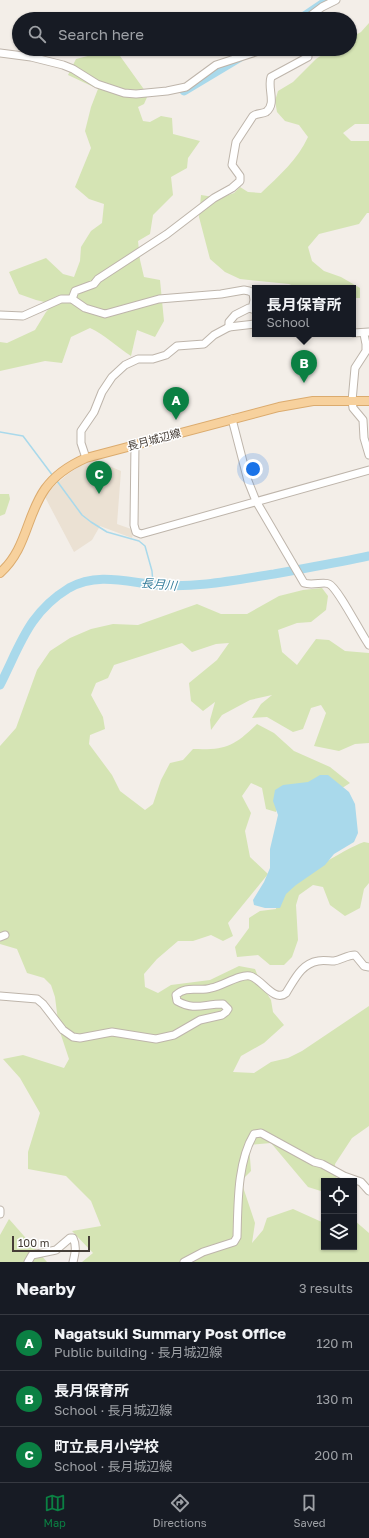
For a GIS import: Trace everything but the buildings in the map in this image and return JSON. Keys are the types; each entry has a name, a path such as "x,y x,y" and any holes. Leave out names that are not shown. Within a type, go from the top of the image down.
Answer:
{"main road":[{"name":"長月城辺線","path":"0,572 11,562 19,550 44,490 65,469 86,458 232,419 300,403 313,401 369,401"}],"street":[{"path":"315,12 336,0"},
{"path":"0,53 12,55"},
{"path":"23,56 73,69 96,84 124,94 136,94 167,91 186,87 216,64 242,56"},
{"path":"72,299 75,291 94,284 98,279 167,234 214,198 232,188 240,181 240,176 232,165 236,142 253,116 263,113 270,108 272,98 270,77 308,56"},
{"path":"0,315 23,316 61,299 72,299 85,308 105,314 159,299 221,294 244,290 252,292"},
{"path":"229,327 229,322 235,315 249,308 252,309"},
{"path":"86,458 81,443 81,431 94,412 105,387 120,369 138,359 153,359 166,355 177,346 204,344 229,327 252,324"},
{"path":"356,333 367,333 366,351 356,368 352,401 353,408 363,420 364,438 369,455"},
{"path":"232,419 248,481 256,501 293,565 304,583 310,585 325,583 330,584 369,645"},
{"path":"135,444 134,525 136,532 141,534 369,470"},
{"path":"0,996 37,999 43,1004 63,1030 73,1037 80,1038 112,1032 123,1032 144,1038 156,1039 174,1035 200,1020 222,1015 228,1009 223,1004 192,1007 186,1006 177,1001 176,995 180,990 191,988 207,990 246,976 256,979 273,994 278,996 286,993 302,968 309,963 332,961 349,955 355,955 364,966 367,968 369,967"},
{"path":"184,1262 203,1252 234,1242 237,1237 239,1197 244,1162 249,1142 254,1134 261,1133 344,1176 361,1182 369,1191"},
{"path":"28,1262 32,1255 56,1250 70,1238 75,1240 76,1247 74,1262"}],"shaded area":[{"path":"95,460 121,471 117,524 134,530 132,538 100,526 92,540 74,552 45,497 55,485 68,474 81,465"}],"green space":[{"path":"369,23 369,124 355,124 343,133 351,141 369,141 369,213 367,213 359,224 319,234 308,247 312,261 324,271 341,277 355,285 292,285 240,279 225,272 210,259 199,217 201,195 220,198 234,193 240,187 248,192 261,193 281,174 299,153 308,137 299,125 285,121 277,112 275,101 278,91 293,82 320,56 357,56 357,34"},
{"path":"88,56 120,56 148,95 144,104 138,107 143,121 150,122 161,116 172,118 173,134 200,141 188,158 187,168 171,177 173,195 153,215 150,234 138,241 144,277 160,280 164,321 155,337 137,330 131,356 101,334 90,328 71,337 62,363 45,361 0,371 0,342 7,343 35,330 46,312 53,304 19,294 9,272 46,258 63,274 74,277 80,261 81,247 91,231 102,223 104,204 89,199 75,187 91,148 85,131 91,107 98,89 68,75 76,59"},
{"path":"356,286 360,288 360,298 356,298"},
{"path":"0,494 9,494 10,499 5,514 0,516"},
{"path":"322,588 328,596 326,610 311,622 297,623 278,630 282,652 297,665 316,639 329,640 345,651 369,653 369,743 355,744 339,751 314,746 326,713 321,705 311,708 303,729 293,732 267,717 252,718 261,704 272,695 250,700 222,715 211,730 210,720 215,702 203,711 191,701 189,683 217,660 229,643 216,644 192,652 182,643 114,665 108,678 96,683 91,695 103,717 105,729 90,735 89,744 112,775 120,791 145,810 153,804 161,780 170,763 183,760 193,749 214,749 228,746 242,738 257,724 274,733 294,751 330,767 350,783 336,792 282,795 276,812 266,809 262,788 251,783 242,796 251,813 245,831 250,857 268,874 228,923 233,936 223,941 211,935 193,941 178,941 157,959 144,974 145,987 158,993 171,985 210,980 239,966 255,969 261,984 271,1000 273,1012 284,1025 264,1043 241,1056 233,1072 254,1073 271,1062 288,1058 302,1051 369,1006 369,1126 352,1138 335,1164 337,1178 321,1178 321,1191 308,1187 271,1143 249,1145 251,1171 241,1181 255,1223 252,1243 263,1230 267,1218 293,1209 321,1222 321,1250 357,1250 357,1223 369,1233 369,1262 82,1262 93,1253 72,1231 101,1226 91,1201 66,1176 28,1169 28,1152 40,1113 20,1078 3,1059 23,1055 64,1068 69,1059 59,1029 55,997 51,985 44,978 27,973 17,949 0,944 0,746 16,728 37,670 50,651 70,638 91,629 113,624 138,625 197,604 221,614 247,614 279,596 303,590"},
{"path":"364,842 369,843 369,883 364,889 360,908 345,916 330,905 323,887 313,885 299,895 296,905 298,940 292,957 284,965 270,965 258,955 237,957 235,947 249,928 249,918 260,911 276,909 279,897 295,883 332,858"},
{"path":"9,1219 47,1262 0,1262 0,1235"}],"water":[{"path":"320,775 328,775 349,792 355,804 358,833 354,842 334,854 325,865 296,885 286,894 280,908 265,908 254,905 253,900 264,882 270,868 270,849 278,815 273,801 275,790 283,785 308,782"}],"waterway":[{"path":"310,12 328,0"},
{"path":"184,91 242,56"},
{"path":"0,432 23,436 53,476"},
{"path":"57,481 82,515 91,522 107,532 139,541 145,546 152,571 153,584"},
{"name":"長月川","path":"0,685 34,619 55,598 69,588 80,583 90,580 112,579 172,586 201,584 274,574 369,556"}],"place":[{"name":"長月保育所","path":"304,383"},
{"name":"Nagatsuki Summary Post Office","path":"176,420"},
{"name":"町立長月小学校","path":"99,494"}]}
